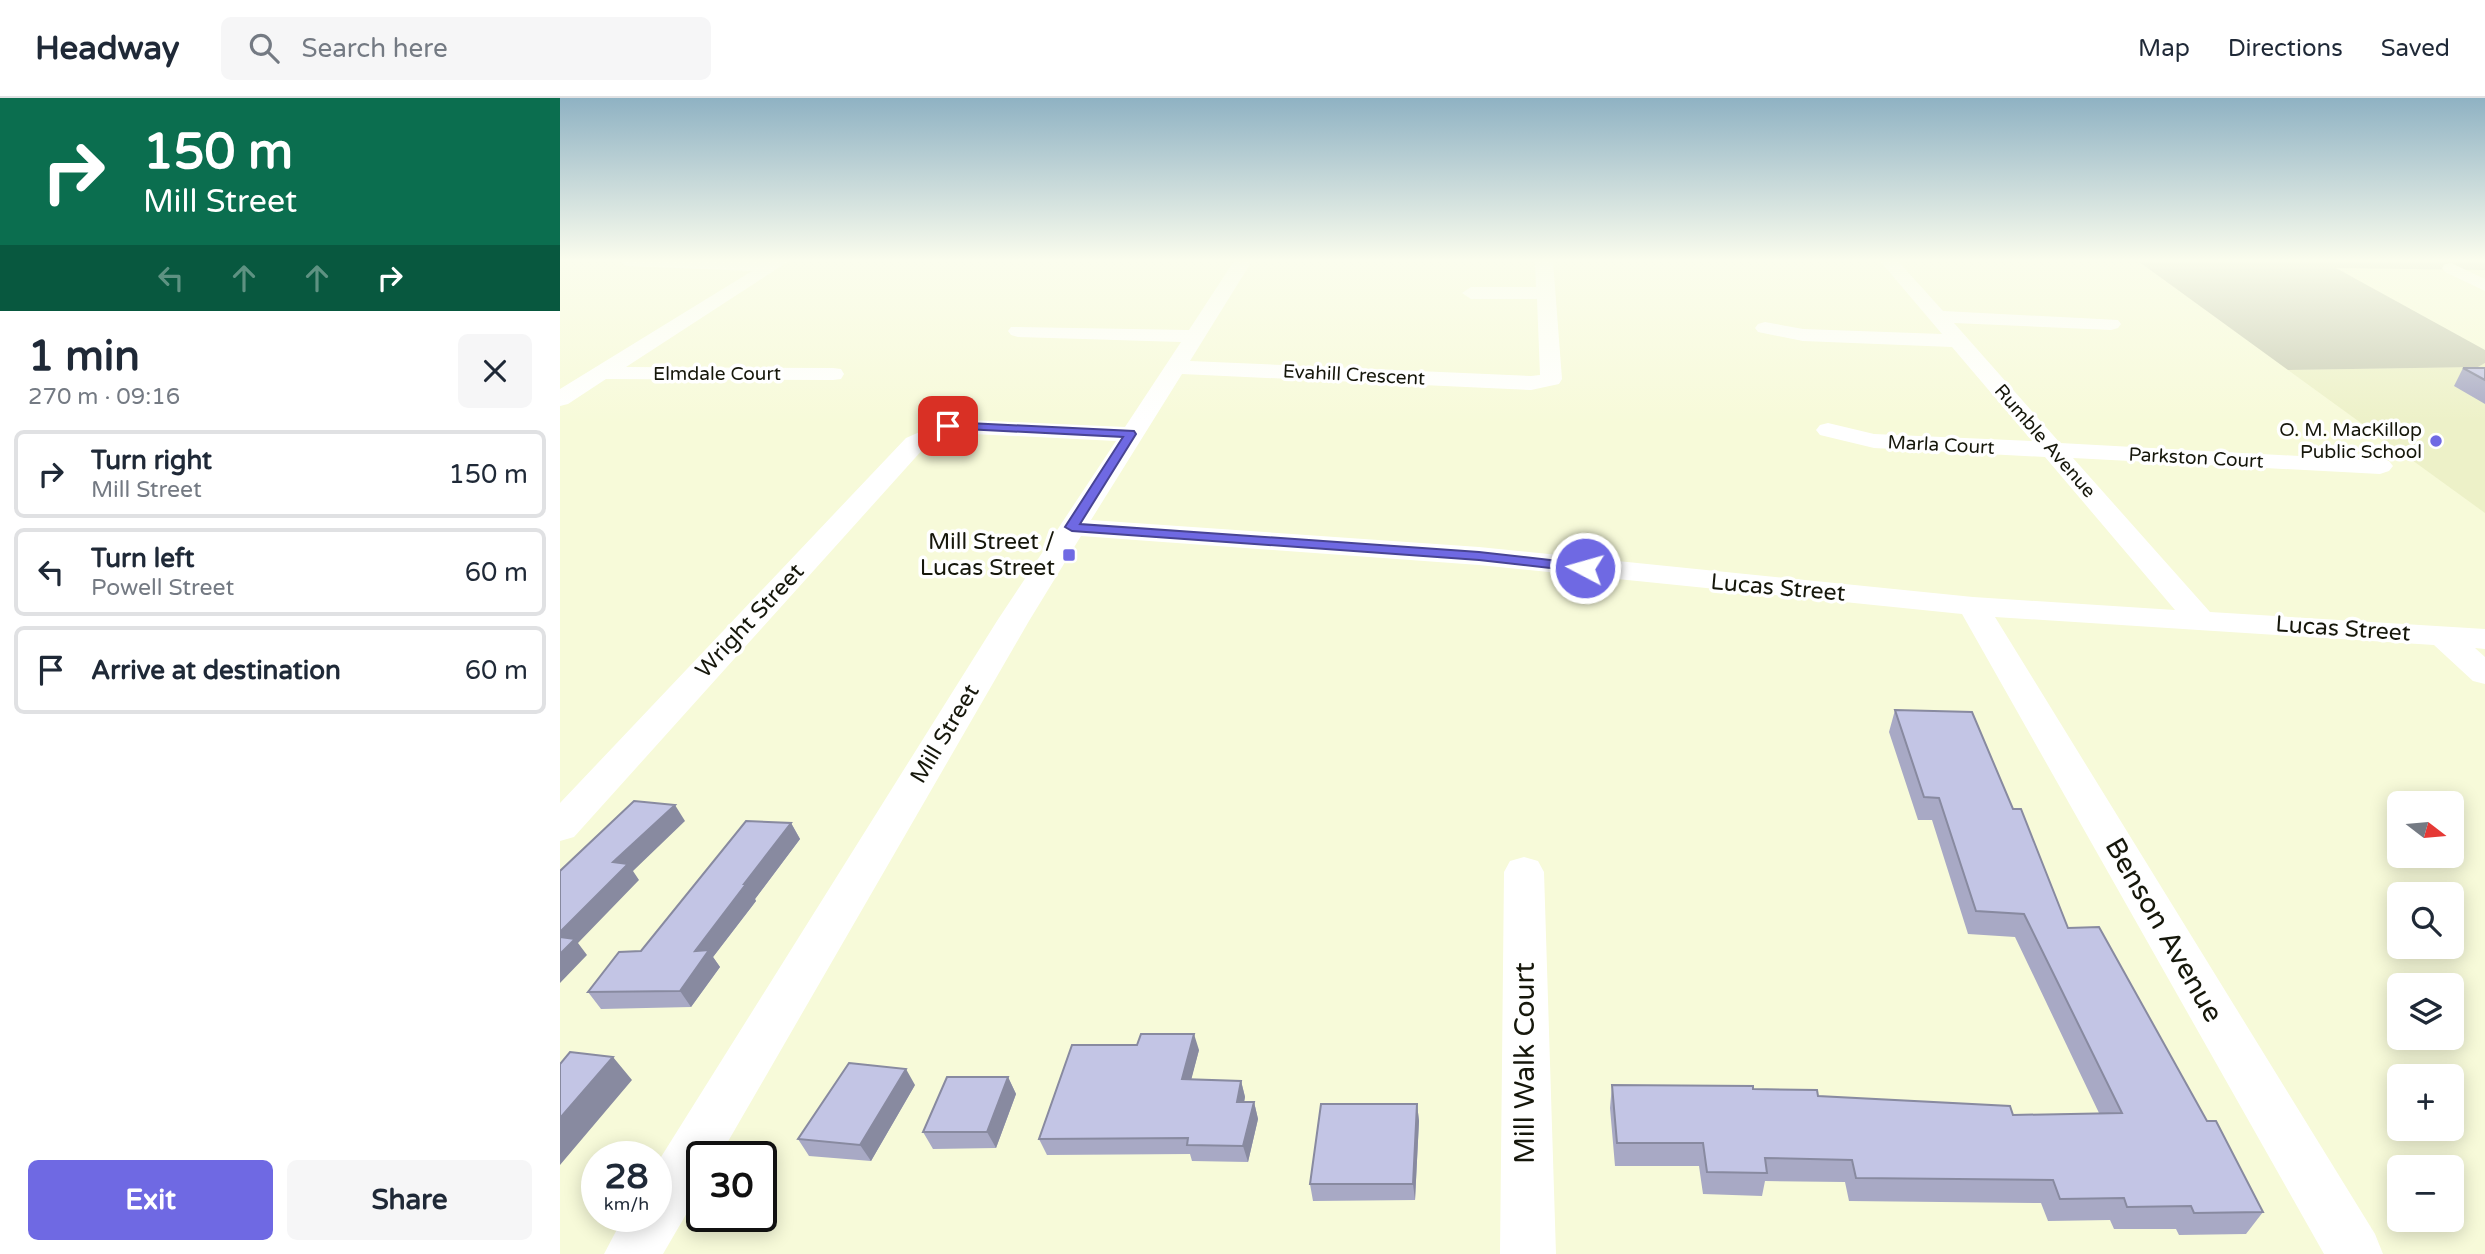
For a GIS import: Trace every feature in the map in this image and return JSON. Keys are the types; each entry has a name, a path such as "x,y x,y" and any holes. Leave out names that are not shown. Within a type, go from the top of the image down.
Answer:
{"street":[{"path":"560,398 693,315"},
{"name":"Mill Street","path":"672,1189 1072,527 1209,315"},
{"name":"Evahill Crescent","path":"1177,367 1531,383 1550,379 1546,315"},
{"path":"1938,317 2111,324"},
{"name":"Rumble Avenue","path":"1938,317 2200,621"},
{"path":"1765,328 1803,335 1957,341"},
{"path":"1018,331 1197,335"},
{"name":"Elmdale Court","path":"601,373 833,374"},
{"name":"Wright Street","path":"560,827 575,795 915,443 948,426 1130,434"},
{"name":"Marla Court","path":"1828,430 1874,441 2054,451"},
{"name":"Parkston Court","path":"2054,451 2380,466"},
{"name":"Lucas Street","path":"1072,527 1479,556 1665,577 1973,606 2485,639"},
{"name":"Benson Avenue","path":"1973,606 2355,1254"},
{"path":"2442,636 2485,674"},
{"name":"Mill Walk Court","path":"1524,872 1528,1254"},
{"name":"Mill Street","path":"632,1254 646,1232"}],"shaded area":[{"path":"2212,315 2421,315 2485,350 2485,363 2478,367 2288,370"},
{"name":"O. M. MacKillop Public School","path":"2485,363 2485,513 2288,370 2478,367"}],"building":[{"path":"2463,368 2485,368 2485,380"},
{"path":"1895,710 1972,712 2013,809 2021,809 2068,928 2099,927 2207,1121 2216,1121 2263,1212 2194,1213 2191,1206 2127,1207 2124,1198 2060,1199 2053,1180 1856,1178 1852,1160 1765,1158 1767,1173 1707,1172 1703,1143 1617,1143 1612,1085 1753,1086 1753,1089 1817,1090 1818,1096 2010,1106 2013,1115 2122,1113 2024,914 1976,911 1939,798 1924,797"},
{"path":"634,801 675,805 613,862 628,864 560,932 560,871"},
{"path":"746,821 791,823 695,951 709,950 680,991 588,992 619,952 641,951"},
{"path":"560,937 575,939 560,954"},
{"path":"1141,1034 1194,1034 1182,1079 1241,1081 1237,1102 1254,1102 1243,1146 1187,1145 1188,1138 1039,1139 1072,1045 1137,1045"},
{"path":"570,1052 613,1057 560,1118 560,1064"},
{"path":"849,1063 906,1069 860,1145 798,1139"},
{"path":"947,1077 1008,1077 987,1132 923,1132"},
{"path":"1321,1104 1417,1104 1413,1184 1310,1184"}],"place":[{"name":"O. M. MacKillop Public School","path":"2436,441"},
{"name":"Mill Street / Lucas Street","path":"1069,555"}],"route":[{"path":"948,426 1130,434 1072,527 1479,556 1585,568"}]}
